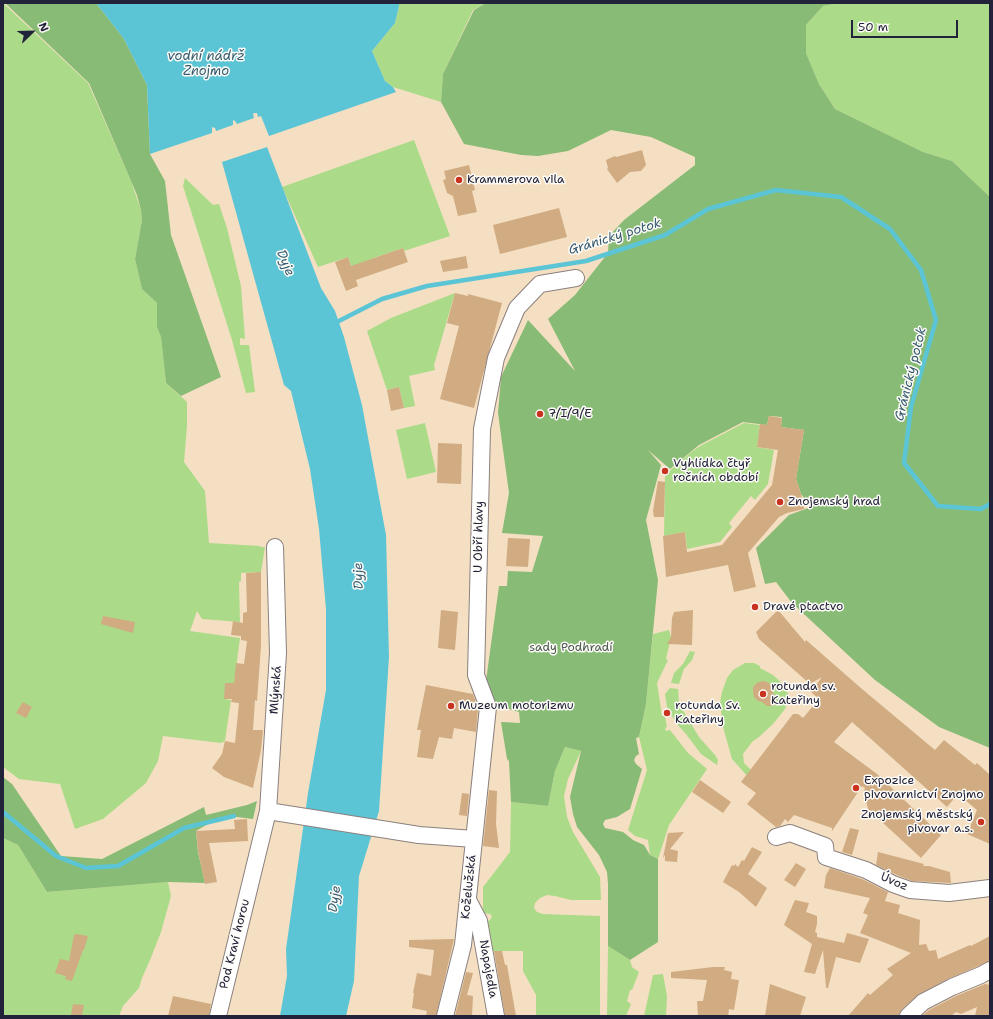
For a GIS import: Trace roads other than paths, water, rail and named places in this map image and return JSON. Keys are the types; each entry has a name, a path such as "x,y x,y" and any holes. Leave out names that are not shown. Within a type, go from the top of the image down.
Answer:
{"street":[{"name":"U Obří hlavy","path":"474,839 488,707 476,675 482,429 496,358 517,308 540,284 576,278"},
{"name":"Mlýnská","path":"253,872 268,810 278,653 275,547"},
{"name":"Koželužská","path":"268,810 419,835 474,839 463,945 445,1016"},
{"name":"Úvoz","path":"776,837 790,833 825,846 826,857 866,870 893,884 910,890 949,893 990,888"},
{"name":"Pod Kraví horou","path":"218,1016 253,872"},
{"name":"Napajedla","path":"468,900 479,921 496,1016"},
{"path":"908,1016 923,1002 952,986 990,970"}],"water":[{"name":"vodní nádrž Znojmo","path":"96,3 399,3 395,23 372,51 385,81 393,87 396,92 269,136 261,116 258,117 257,113 254,113 254,118 237,124 233,120 233,125 216,131 215,128 212,127 212,133 150,154 147,85 124,39"},
{"name":"Dyje","path":"267,147 321,288 335,311 344,337 362,405 386,535 389,657 379,811 359,876 354,981 346,1016 280,1016 287,976 286,949 308,793 326,690 326,609 319,529 310,469 291,391 284,385 222,162"}],"waterway":[{"name":"Gránický potok","path":"335,323 382,299 427,286 586,261 665,235 708,209 776,190 841,197 890,229 921,270 936,320 911,407 904,463 938,506 981,509 990,504"},
{"path":"3,812 56,856 86,868 118,866 184,828 234,816"}],"place":[{"name":"Krammerova vila","path":"459,180"},
{"name":"7/I/9/E","path":"540,414"},
{"name":"Vyhlídka čtyř ročních období","path":"665,471"},
{"name":"Znojemský hrad","path":"780,502"},
{"name":"Dravé ptactvo","path":"755,607"},
{"name":"rotunda sv. Kateřiny","path":"763,694"},
{"name":"Muzeum motorizmu","path":"451,706"},
{"name":"rotunda Sv. Kateřiny","path":"667,713"},
{"name":"Expozice pivovarnictví Znojmo","path":"856,788"},
{"name":"Znojemský městský pivovar a.s.","path":"981,822"}],"park label":[{"name":"sady Podhradí","path":"571,648"}]}
